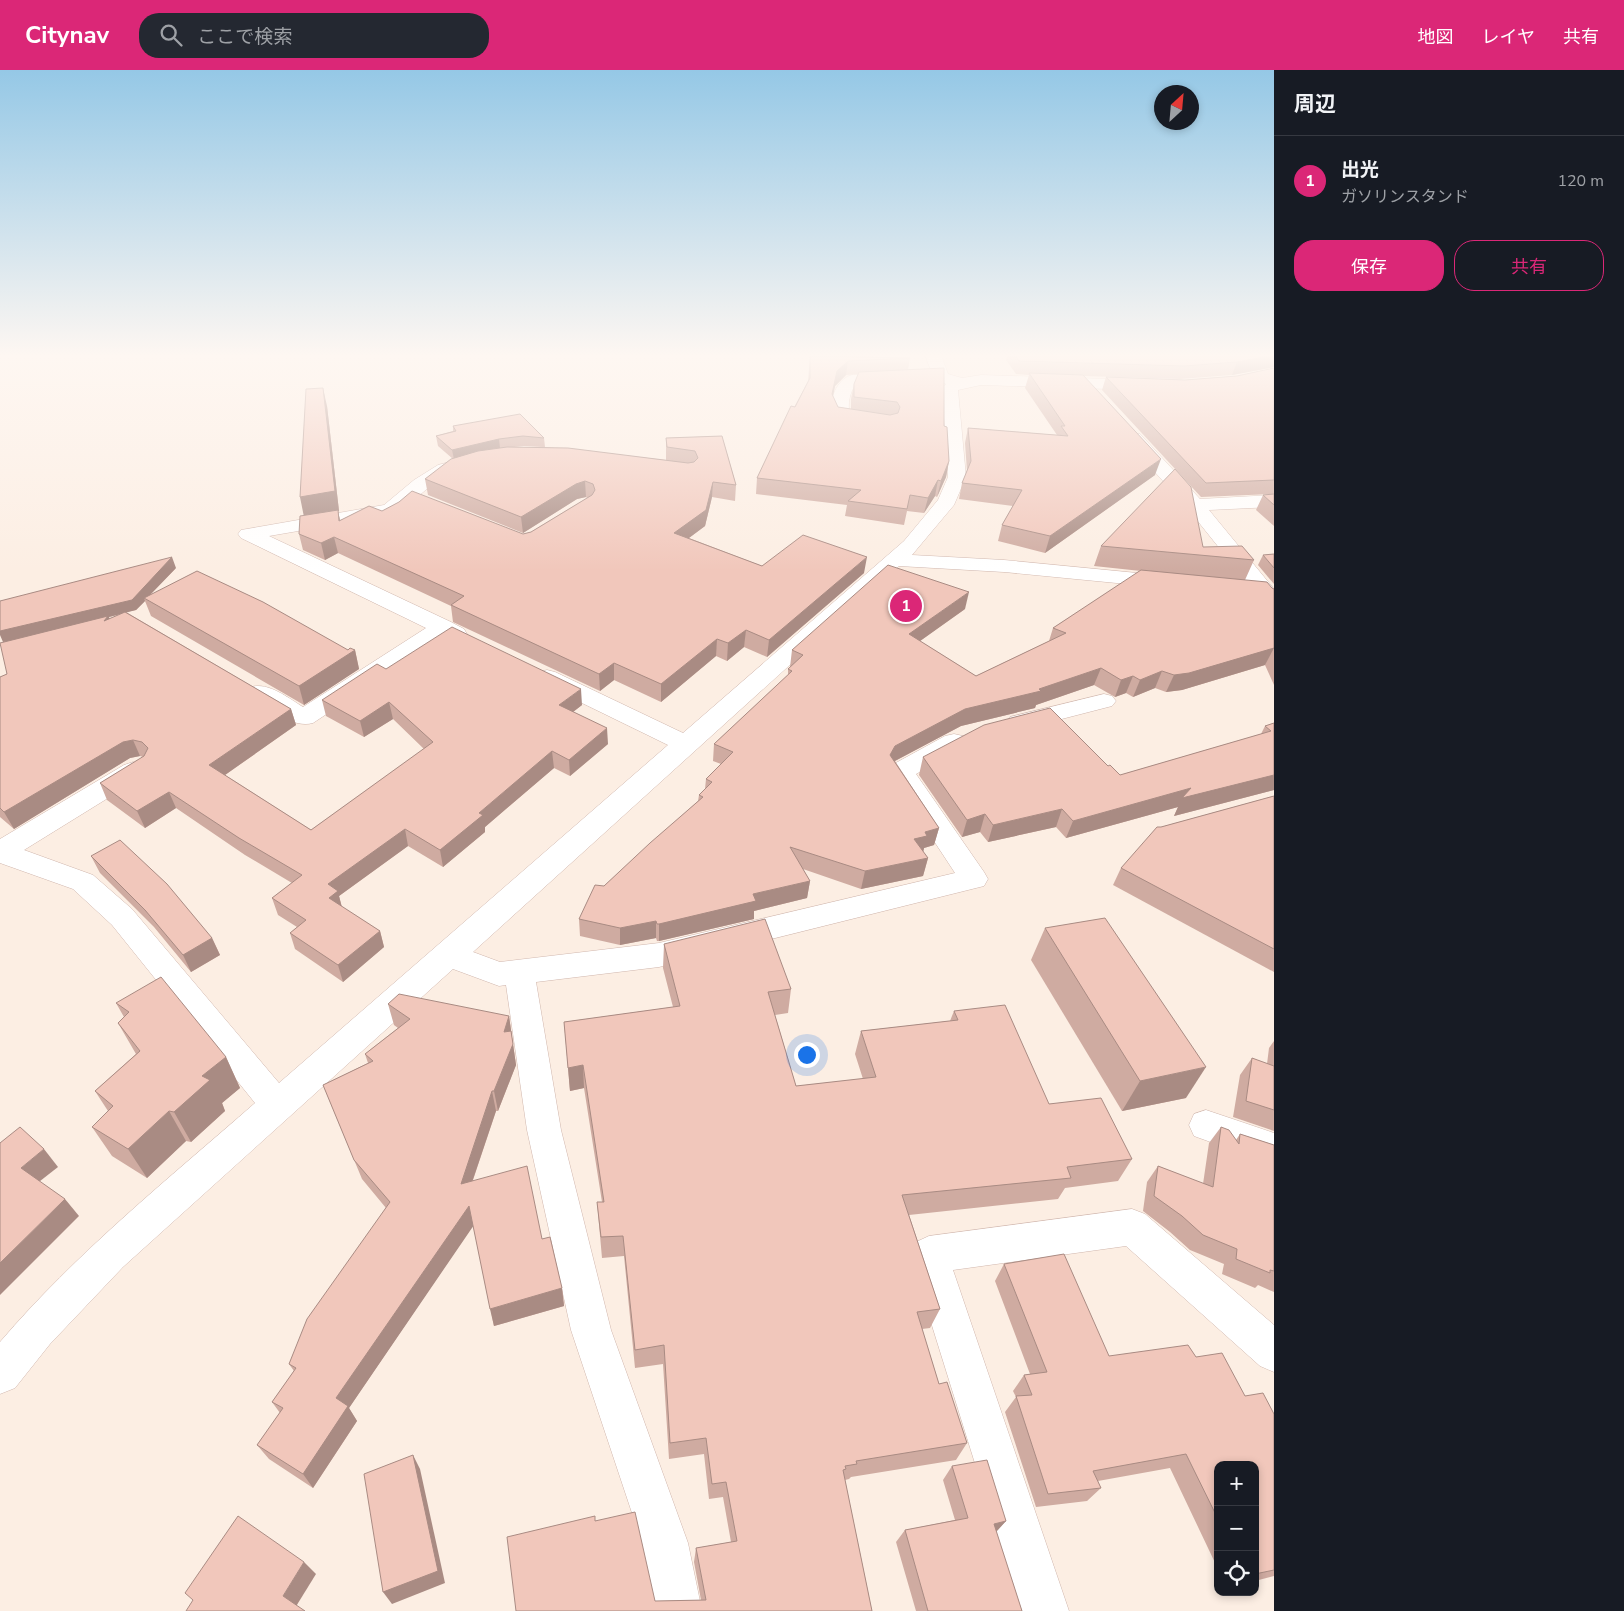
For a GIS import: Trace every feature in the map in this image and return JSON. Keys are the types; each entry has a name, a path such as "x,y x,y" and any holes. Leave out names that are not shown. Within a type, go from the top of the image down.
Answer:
{"street":[{"path":"0,1373 36,1330 110,1254 894,560 929,525 947,501 957,477 953,427"},
{"path":"1124,427 1195,505 1269,596"},
{"path":"476,460 444,469 417,499 390,510 248,534 479,645"},
{"path":"1195,505 1274,501"},
{"path":"894,560 1004,566 1187,583"},
{"path":"1235,588 1269,596"},
{"path":"245,684 304,718 443,627"},
{"path":"524,666 686,744"},
{"path":"448,954 499,974 659,955 974,879 900,771 970,734 1104,701"},
{"path":"0,852 140,766"},
{"path":"0,852 83,882 103,900 122,918 277,1105"},
{"path":"520,971 544,1130 591,1330 665,1543 678,1611"},
{"path":"1206,1125 1274,1149"},
{"path":"1045,1611 929,1255 1132,1227 1274,1351"}],"building":[{"path":"304,427 328,427 335,491 300,497"},
{"path":"454,427 533,427 544,438 523,436 499,439 452,450 436,436 456,431"},
{"path":"781,427 947,427 949,461 941,481 938,480 928,498 910,495 907,509 848,501 861,490 757,478"},
{"path":"1062,427 1131,427 1161,459 1050,536 1002,525 1022,490 962,483 971,461 968,428 1068,436"},
{"path":"1153,427 1274,427 1274,480 1206,483"},
{"path":"722,436 736,485 713,482 706,510 674,533 762,566 803,535 867,557 769,640 746,630 728,643 717,639 661,684 614,663 599,674 451,605 464,596 334,537 321,543 299,534 300,516 338,510 339,521 369,506 382,511 399,502 412,491 523,534 531,532 592,495 595,490 593,484 585,481 576,484 521,517 425,479 451,459 478,451 507,447 568,448 688,463 694,462 698,458 695,451 667,447 666,438"},
{"path":"1175,469 1191,487 1203,547 1242,546 1254,560 1101,546"},
{"path":"1274,494 1274,505 1263,495"},
{"path":"1274,554 1274,568 1263,555"},
{"path":"172,557 132,600 0,631 0,601"},
{"path":"888,565 969,592 909,634 976,676 1066,633 1053,628 1141,570 1267,582 1274,589 1274,648 1189,673 1174,675 1162,671 1140,680 1133,676 1121,680 1101,668 1039,689 1041,691 965,709 895,746 890,755 939,828 925,832 927,836 914,839 928,858 865,871 790,847 810,881 753,894 756,901 659,924 656,921 620,928 579,919 595,885 604,886 703,797 699,795 712,782 706,779 733,752 714,744 792,671 788,669 803,655 792,650"},
{"path":"197,571 263,602 348,650 350,648 355,650 299,686 144,598"},
{"path":"125,612 291,709 209,765 311,830 433,742 389,702 360,721 322,700 377,664 386,669 452,627 581,689 559,705 607,728 569,760 552,751 479,813 483,815 440,850 405,829 328,884 338,891 329,898 380,931 338,965 290,933 306,920 272,898 302,875 239,838 169,792 137,811 100,783 144,756 148,748 142,742 133,740 123,742 4,812 0,808 0,677 7,674 0,643 108,616 104,621"},
{"path":"1050,708 1108,766 1110,765 1120,775 1271,731 1265,726 1274,723 1274,775 1182,798 1191,788 1073,821 1062,809 993,825 985,814 967,820 923,757 984,725"},
{"path":"1274,796 1274,949 1121,868 1157,827"},
{"path":"120,840 167,884 212,938 183,955 145,910 91,856"},
{"path":"1105,918 1206,1067 1140,1081 1045,928"},
{"path":"765,919 791,989 768,992 796,1086 876,1077 861,1031 958,1020 954,1011 1005,1005 1049,1104 1101,1098 1132,1159 1067,1167 1071,1178 902,1195 940,1309 917,1312 939,1384 947,1382 967,1443 856,1461 857,1464 845,1466 846,1469 843,1470 872,1611 516,1611 507,1537 595,1516 595,1521 635,1512 655,1601 706,1600 696,1548 737,1541 726,1482 712,1484 706,1438 670,1443 664,1345 635,1350 623,1236 601,1237 597,1202 604,1202 583,1065 568,1068 564,1022 680,1006 664,944"},
{"path":"161,977 226,1057 202,1076 210,1080 174,1112 169,1111 128,1149 92,1127 113,1106 95,1091 140,1051 118,1023 129,1012 116,1003"},
{"path":"399,994 509,1016 504,1032 511,1031 513,1044 494,1091 492,1091 461,1184 527,1166 542,1239 550,1237 562,1288 490,1309 469,1206 336,1398 348,1406 303,1474 257,1445 283,1408 272,1402 296,1368 289,1364 307,1319 390,1202 354,1160 323,1085 373,1061 365,1054 410,1019 388,1004"},
{"path":"1252,1058 1274,1066 1274,1110 1246,1101"},
{"path":"20,1127 44,1149 21,1168 65,1199 0,1263 0,1143"},
{"path":"1221,1127 1229,1130 1239,1144 1240,1134 1274,1145 1274,1271 1270,1270 1270,1273 1236,1259 1237,1249 1203,1235 1182,1216 1154,1196 1158,1166 1213,1187"},
{"path":"1064,1254 1109,1356 1188,1345 1196,1357 1222,1353 1245,1396 1263,1393 1274,1414 1274,1570 1259,1573 1259,1461 1214,1461 1214,1511 1186,1454 1093,1471 1101,1488 1048,1494 1016,1396 1032,1395 1024,1375 1047,1372 1004,1264"},
{"path":"413,1455 438,1571 383,1592 364,1474"},
{"path":"987,1460 1006,1521 994,1524 1022,1611 928,1611 905,1530 968,1518 952,1466"},
{"path":"238,1516 304,1562 283,1596 305,1611 186,1611 193,1600 185,1593"}],"place":[{"name":"出光","path":"906,606"}]}
